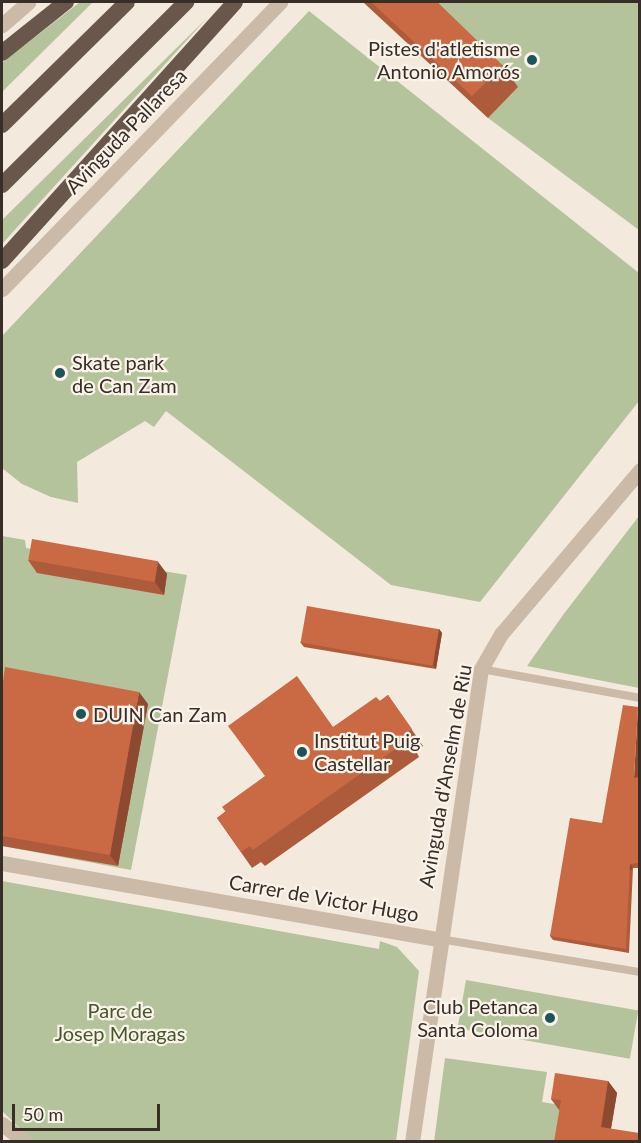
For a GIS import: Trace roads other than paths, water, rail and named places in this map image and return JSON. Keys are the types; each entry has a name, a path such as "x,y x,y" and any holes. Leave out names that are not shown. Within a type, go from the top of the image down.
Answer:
{"highway":[{"path":"2,53 66,2"},
{"path":"2,125 127,2"},
{"path":"2,185 186,2"},
{"path":"2,261 235,2"}],"street":[{"path":"2,25 28,2"},
{"name":"Avinguda Pallaresa","path":"2,289 279,2"},
{"name":"Avinguda d'Anselm de Riu","path":"412,1142 439,939 481,669 501,634 639,470"},
{"name":"Carrer de Victor Hugo","path":"2,863 439,939"},
{"path":"2,1124 26,1142"}],"lane":[{"path":"481,669 639,699"},
{"name":"Carrer de Victor Hugo","path":"439,939 639,972"}],"place":[{"name":"Pistes d'atletisme Antonio Amorós","path":"532,60"},
{"name":"Skate park de Can Zam","path":"60,373"},
{"name":"DUIN Can Zam","path":"81,714"},
{"name":"Institut Puig Castellar","path":"302,752"},
{"name":"Club Petanca Santa Coloma","path":"550,1018"}],"park label":[{"name":"Parc de Josep Moragas","path":"120,1022"}]}
